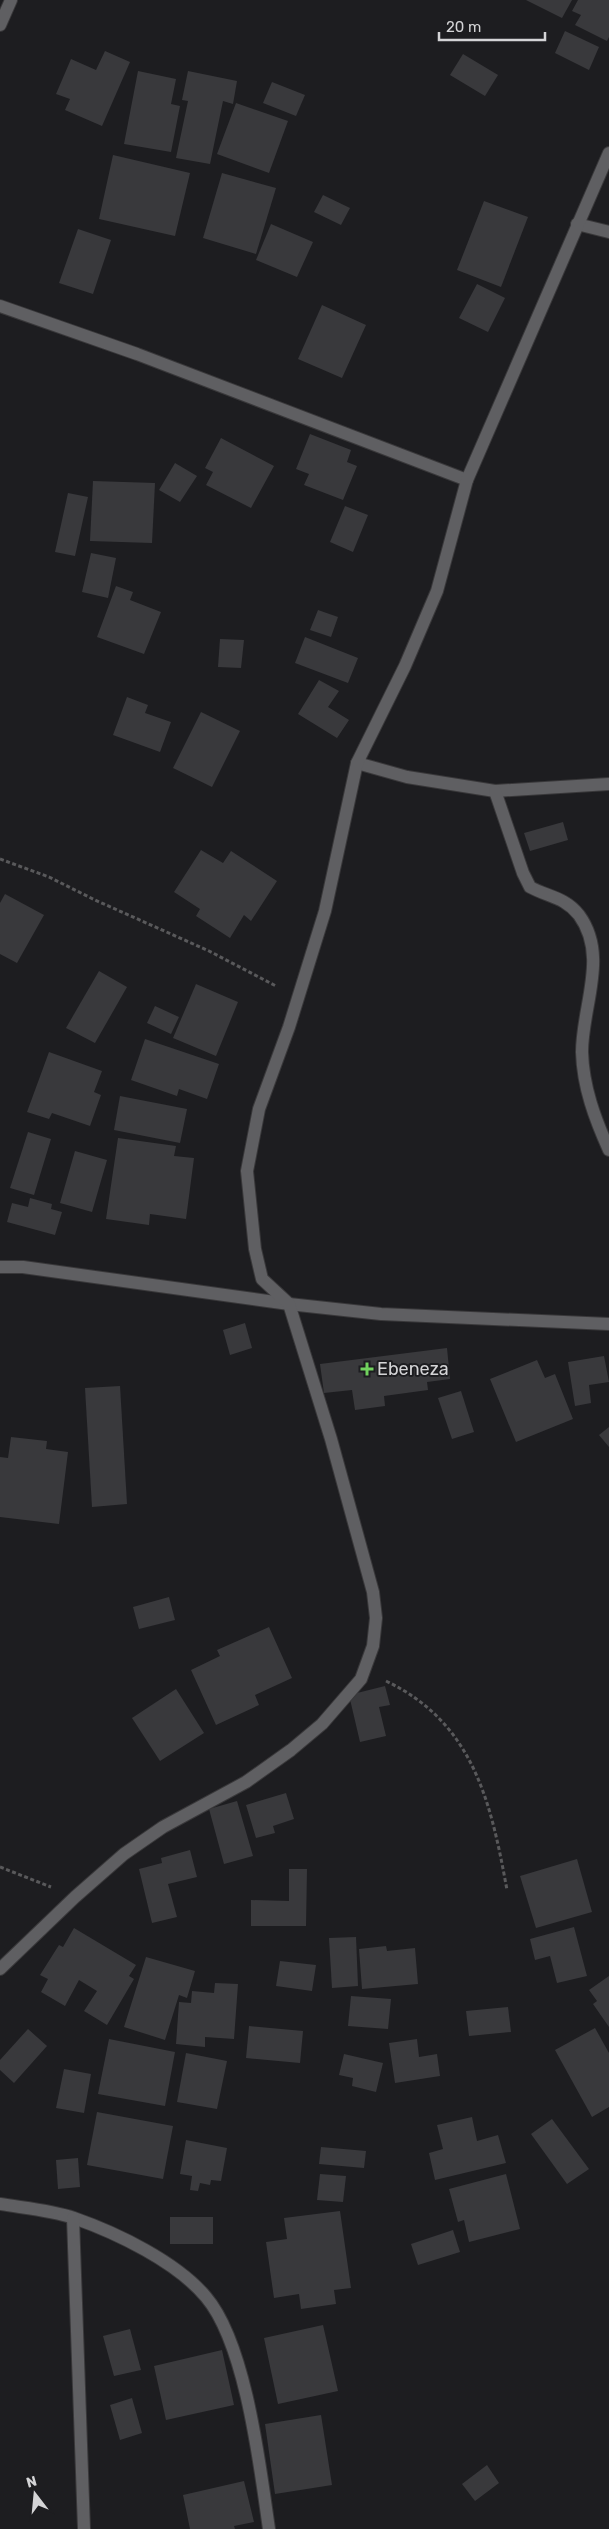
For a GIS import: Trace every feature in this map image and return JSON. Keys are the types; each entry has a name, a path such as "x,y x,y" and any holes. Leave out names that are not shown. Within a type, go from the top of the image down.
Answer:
{"street":[{"path":"0,25 11,0"},
{"path":"0,1969 75,1897 124,1854 163,1827 246,1782 322,1724 361,1680 373,1646 376,1618 372,1592 331,1438 289,1304 262,1279 255,1249 247,1171 259,1109 298,997 325,911 356,763 405,666 438,591 468,480 609,153"},
{"path":"577,224 609,232"},
{"path":"0,306 136,354 468,480"},
{"path":"356,763 406,777 495,791 609,784"},
{"path":"495,791 530,887 555,896 578,913 590,936 594,952 582,1050 584,1084 609,1150"},
{"path":"0,1267 23,1267 289,1304 381,1314 609,1324"},
{"path":"0,2204 73,2218 124,2239 172,2268 207,2297 221,2320 238,2362 256,2441 269,2529"},
{"path":"73,2218 84,2529"}],"path":[{"path":"0,859 50,877 95,900 209,951 298,997"},
{"path":"361,1680 386,1681 404,1690 435,1714 468,1753 486,1795 498,1838 507,1890"},
{"path":"0,1868 75,1897"}],"building":[{"path":"526,0 572,0 562,18"},
{"path":"578,0 609,0 609,37 607,41 575,25 581,15 572,11"},
{"path":"565,31 599,47 589,70 555,53"},
{"path":"105,51 130,62 102,126 65,110 70,99 56,94 71,59 96,70"},
{"path":"463,54 498,75 485,96 450,75"},
{"path":"138,71 176,79 171,104 180,106 171,152 124,144"},
{"path":"188,71 237,81 233,104 223,101 210,164 176,158 188,101 182,100"},
{"path":"272,82 305,95 296,116 263,103"},
{"path":"236,103 288,121 269,173 217,154"},
{"path":"113,155 190,173 175,236 99,219"},
{"path":"222,173 276,188 256,254 203,238"},
{"path":"323,195 350,208 341,225 314,212"},
{"path":"484,201 528,217 501,287 457,270"},
{"path":"271,224 313,242 297,277 256,260"},
{"path":"78,229 111,240 93,294 59,283"},
{"path":"477,284 505,298 488,332 459,318"},
{"path":"322,305 366,325 342,378 298,359"},
{"path":"310,434 351,450 347,462 357,466 343,500 304,485 309,474 296,469"},
{"path":"221,438 274,466 251,508 206,485 213,472 205,468"},
{"path":"175,463 197,476 180,502 159,490"},
{"path":"93,481 155,483 152,543 90,541"},
{"path":"68,493 88,497 75,556 55,552"},
{"path":"345,506 368,515 353,552 330,542"},
{"path":"91,553 116,558 108,598 82,592"},
{"path":"116,586 133,592 130,600 161,612 144,654 97,637"},
{"path":"318,610 338,617 331,637 310,630"},
{"path":"305,637 358,658 348,683 295,663"},
{"path":"220,639 244,640 241,668 218,667"},
{"path":"319,680 339,691 328,707 349,720 337,738 298,714"},
{"path":"127,697 148,705 145,713 171,722 160,752 113,735"},
{"path":"201,712 240,731 212,787 173,768"},
{"path":"563,822 568,840 530,851 524,833"},
{"path":"201,850 223,863 231,851 277,881 251,921 244,915 230,938 196,916 200,909 174,892"},
{"path":"5,894 44,915 17,963 0,954 0,903"},
{"path":"99,971 127,987 95,1043 66,1028"},
{"path":"196,984 238,1002 216,1056 173,1038"},
{"path":"155,1006 179,1017 171,1034 147,1023"},
{"path":"145,1039 219,1064 207,1099 179,1089 177,1096 131,1080"},
{"path":"49,1052 102,1071 94,1092 101,1095 90,1126 52,1113 49,1119 27,1112"},
{"path":"120,1096 187,1109 180,1143 114,1130"},
{"path":"28,1132 51,1139 34,1195 10,1188"},
{"path":"118,1138 176,1146 174,1156 194,1158 186,1219 150,1214 149,1225 106,1219"},
{"path":"75,1151 107,1160 92,1212 60,1203"},
{"path":"30,1198 52,1204 51,1209 62,1212 55,1235 7,1222 12,1203 28,1207"},
{"path":"245,1323 252,1348 230,1355 223,1330"},
{"path":"447,1348 450,1379 427,1382 428,1390 384,1396 385,1406 355,1410 352,1390 324,1393 320,1364"},
{"path":"604,1356 609,1382 589,1385 591,1403 575,1406 568,1362"},
{"path":"537,1360 545,1378 555,1374 573,1419 516,1442 490,1379"},
{"path":"120,1386 127,1504 92,1507 85,1388"},
{"path":"461,1391 474,1432 452,1439 438,1398"},
{"path":"609,1427 609,1447 599,1435"},
{"path":"11,1437 47,1441 46,1449 68,1452 59,1524 0,1517 0,1457 8,1458"},
{"path":"169,1597 175,1620 139,1629 133,1607"},
{"path":"269,1627 292,1678 255,1695 259,1705 216,1725 191,1670 220,1656 217,1650"},
{"path":"385,1686 390,1705 379,1707 386,1736 360,1742 349,1695"},
{"path":"176,1689 204,1733 160,1761 132,1718"},
{"path":"286,1793 294,1819 273,1826 275,1833 256,1838 246,1805"},
{"path":"237,1801 253,1856 224,1864 209,1809"},
{"path":"190,1850 197,1877 168,1884 177,1917 152,1923 139,1869 162,1863 161,1858"},
{"path":"577,1859 592,1912 536,1928 520,1876"},
{"path":"289,1869 307,1869 306,1926 251,1926 251,1900 289,1901"},
{"path":"574,1927 587,1976 557,1983 550,1956 535,1960 530,1939"},
{"path":"74,1928 136,1965 129,1976 134,1979 107,2025 84,2011 97,1991 79,1980 65,2006 41,1992 48,1979 40,1975 59,1945 63,1947"},
{"path":"356,1937 358,1986 332,1988 329,1938"},
{"path":"386,1946 387,1951 415,1948 418,1984 362,1989 359,1949"},
{"path":"146,1957 195,1971 187,1998 179,1995 165,2040 124,2027"},
{"path":"280,1961 316,1965 312,1991 276,1986"},
{"path":"609,1976 609,2027 593,2004 597,2001 589,1990"},
{"path":"215,1983 238,1984 234,2039 205,2037 205,2047 176,2044 179,2002 191,2003 192,1991 214,1993"},
{"path":"351,1996 391,1999 388,2029 348,2026"},
{"path":"508,2007 511,2032 469,2036 466,2011"},
{"path":"249,2026 303,2031 300,2063 246,2058"},
{"path":"595,2028 609,2053 609,2107 592,2117 555,2050"},
{"path":"28,2029 47,2046 14,2083 0,2070 0,2060"},
{"path":"109,2039 175,2052 165,2106 98,2094"},
{"path":"417,2039 419,2057 437,2054 440,2076 395,2083 389,2043"},
{"path":"186,2053 227,2061 217,2109 177,2102"},
{"path":"344,2054 383,2063 376,2092 352,2086 353,2078 339,2075"},
{"path":"64,2069 91,2074 84,2113 56,2108"},
{"path":"97,2112 173,2126 163,2179 87,2165"},
{"path":"472,2117 477,2141 498,2135 506,2163 435,2180 429,2153 443,2149 437,2125"},
{"path":"552,2119 589,2169 567,2184 531,2134"},
{"path":"186,2140 227,2148 221,2181 211,2180 210,2185 200,2183 198,2191 190,2190 192,2176 180,2174"},
{"path":"321,2147 366,2151 364,2168 319,2164"},
{"path":"78,2158 80,2187 58,2189 56,2160"},
{"path":"320,2174 346,2176 343,2202 317,2200"},
{"path":"506,2174 520,2229 469,2242 464,2220 458,2222 449,2189"},
{"path":"340,2211 351,2288 334,2290 336,2304 301,2309 299,2294 274,2298 266,2242 287,2239 284,2218"},
{"path":"170,2217 213,2217 213,2244 170,2244"},
{"path":"453,2230 460,2252 418,2265 411,2244"},
{"path":"323,2325 338,2391 278,2404 264,2338"},
{"path":"130,2329 141,2370 114,2376 103,2336"},
{"path":"222,2350 234,2405 166,2420 154,2366"},
{"path":"132,2398 142,2433 120,2440 110,2405"},
{"path":"321,2415 332,2485 275,2494 265,2424"},
{"path":"487,2465 499,2483 475,2501 462,2484"},
{"path":"244,2481 254,2522 234,2526 235,2529 190,2529 183,2495"}],"place":[{"name":"Ebeneza","path":"367,1369"}]}
